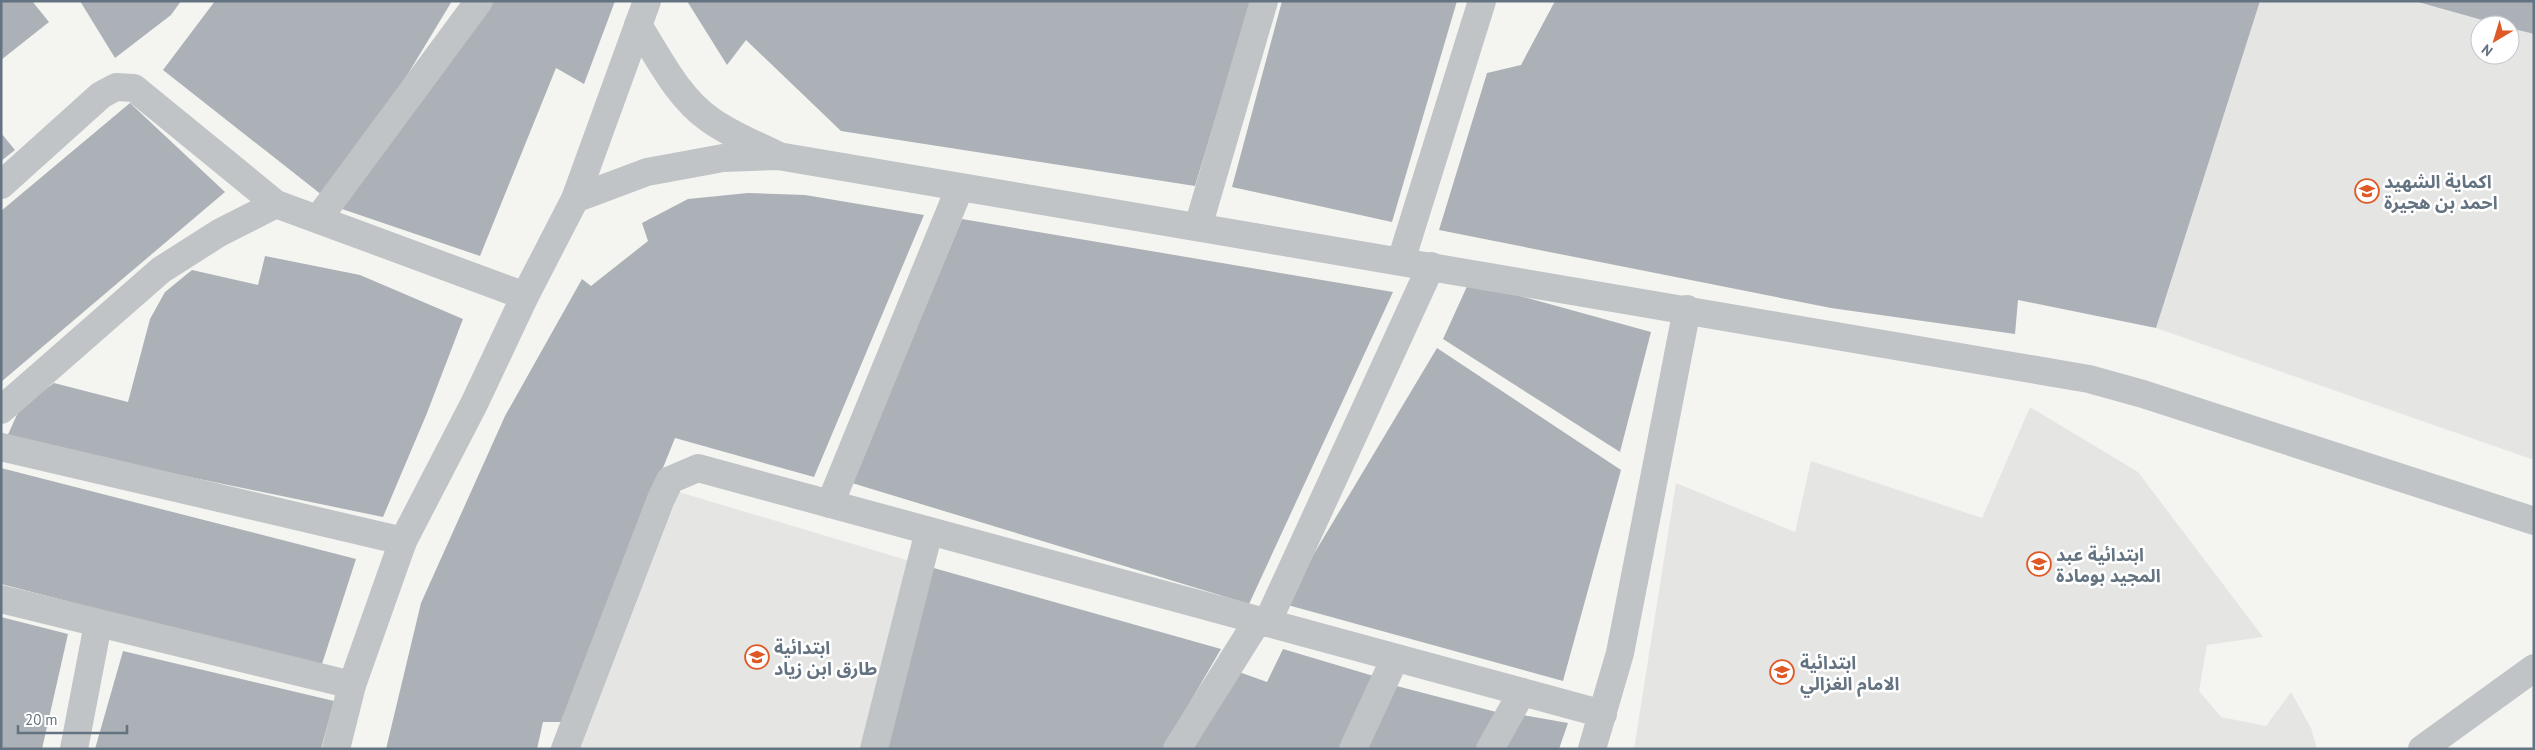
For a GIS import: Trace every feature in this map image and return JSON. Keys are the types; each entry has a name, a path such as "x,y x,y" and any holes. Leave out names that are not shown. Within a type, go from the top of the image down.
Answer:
{"street":[{"path":"318,219 478,1"},
{"path":"1198,227 1264,1"},
{"path":"1401,261 1482,1"},
{"path":"642,13 672,81 690,102 710,120 778,156"},
{"path":"336,749 352,684 403,541 474,404 525,296 575,199 642,13"},
{"path":"1,184 100,95 116,87 134,88 276,204 525,296"},
{"path":"575,199 647,172 723,158 778,156 1687,309 2089,379 2143,394 2534,521"},
{"path":"830,504 960,186"},
{"path":"1,410 161,270 220,232 276,204"},
{"path":"1177,749 1262,621 1431,266"},
{"path":"1592,749 1620,653 1687,309"},
{"path":"1,447 403,541"},
{"path":"566,749 670,480 698,468 1603,714"},
{"path":"874,749 929,531"},
{"path":"1,599 352,684"},
{"path":"74,749 98,624"},
{"path":"1353,749 1395,658"},
{"path":"2422,749 2534,668"},
{"path":"1490,749 1522,692"}],"shaded area":[{"name":"اكماية الشهيد احمد بن هجيرة","path":"2260,1 2412,1 2470,17 2470,65 2520,65 2520,30 2534,34 2534,460 2156,328"},
{"name":"ابتدائية عبد المجيد بومادة","path":"2030,407 2138,472 2263,637 2207,645 2199,691 2221,717 2266,726 2291,692 2311,728 2317,749 1634,749 1676,483 1795,532 1811,461 1982,518"},
{"name":"ابتدائية طارق ابن زياد","path":"679,492 923,565 875,749 580,749"}],"building":[{"path":"1,1 32,1 49,22 1,60"},
{"path":"80,1 181,1 171,15 115,58"},
{"path":"215,1 452,1 377,125 327,199 163,70"},
{"path":"483,1 615,1 584,84 556,68 480,256 342,209"},
{"path":"687,1 1251,1 1195,186 841,131 746,40 727,65"},
{"path":"1282,1 1457,1 1392,222 1232,187"},
{"path":"1555,1 2260,1 2156,328 2018,300 2015,334 1831,308 1439,230 1487,73 1521,65"},
{"path":"2414,1 2534,1 2534,34 2520,30 2520,15 2470,15 2470,17"},
{"path":"130,103 225,192 1,382 1,211"},
{"path":"1,133 15,150 1,161"},
{"path":"748,193 805,195 924,215 814,477 675,438 602,619 566,722 543,722 537,749 386,749 421,603 505,416 582,279 591,286 648,241 642,223 688,199"},
{"path":"962,219 1393,292 1249,604 852,483"},
{"path":"265,256 360,275 463,319 427,413 383,517 6,439 20,408 54,383 128,402 150,319 165,292 192,270 258,285"},
{"path":"1469,282 1651,332 1620,452 1443,339"},
{"path":"1437,348 1621,470 1563,681 1284,604"},
{"path":"1,468 356,559 321,667 1,584"},
{"path":"923,565 1221,649 1163,749 875,749"},
{"path":"1,617 68,634 42,749 1,749"},
{"path":"1283,649 1377,677 1345,749 1191,749 1239,672 1267,682"},
{"path":"123,651 334,701 321,749 95,749"},
{"path":"1393,685 1500,713 1480,749 1360,749"},
{"path":"1517,714 1568,723 1559,749 1496,749"}],"place":[{"name":"اكماية الشهيد احمد بن هجيرة","path":"2367,191"},
{"name":"ابتدائية عبد المجيد بومادة","path":"2039,564"},
{"name":"ابتدائية طارق ابن زياد","path":"757,657"},
{"name":"ابتدائية الامام الغزالي","path":"1782,672"}]}
